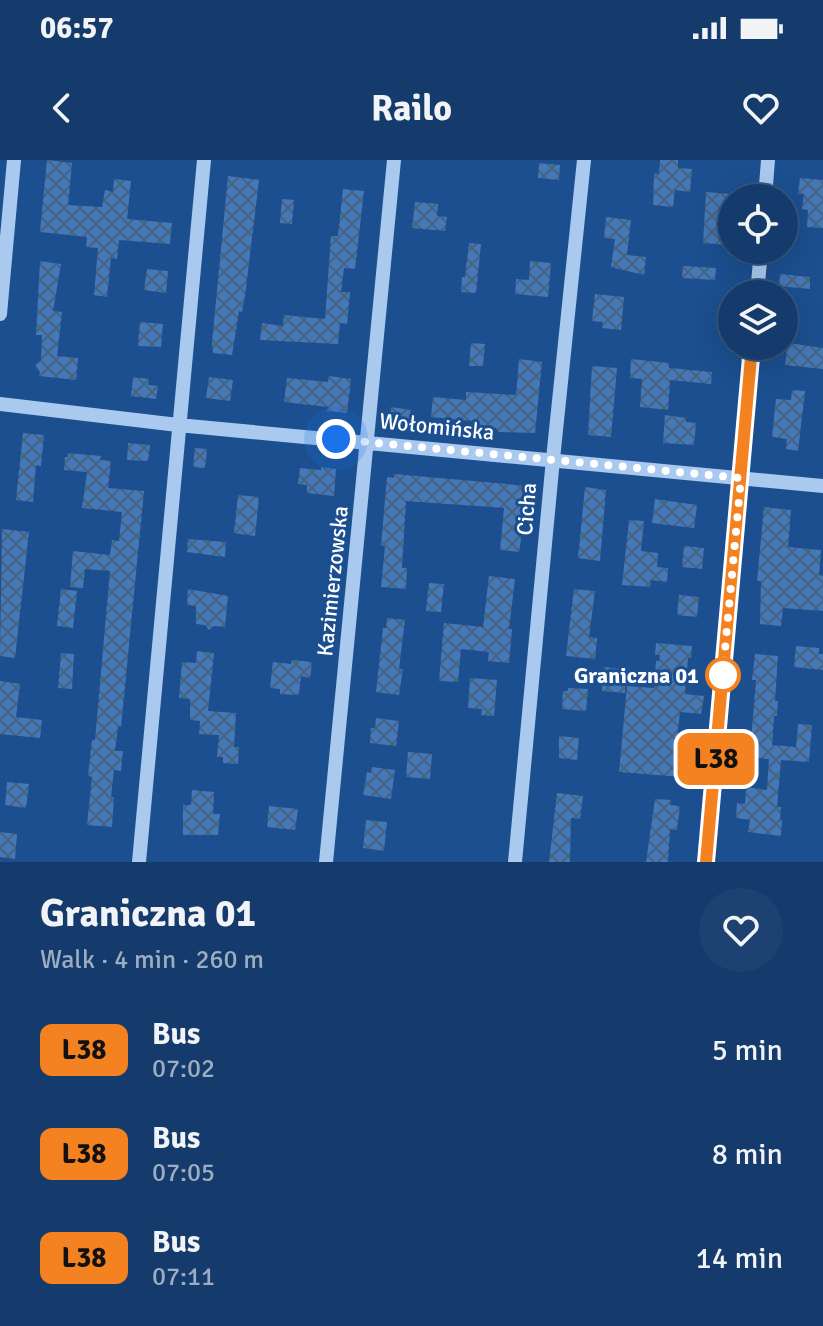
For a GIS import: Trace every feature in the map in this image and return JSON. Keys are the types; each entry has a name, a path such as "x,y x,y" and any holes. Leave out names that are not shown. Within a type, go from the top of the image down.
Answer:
{"street":[{"path":"0,314 14,160"},
{"path":"139,862 204,160"},
{"name":"Kazimierzowska","path":"326,862 394,160"},
{"name":"Cicha","path":"515,862 584,160"},
{"path":"766,184 768,160"},
{"path":"706,862 751,360"},
{"name":"Wołomińska","path":"0,404 178,425 823,486"}],"building":[{"path":"47,160 72,163 68,205 102,207 105,190 113,192 114,179 131,181 127,219 172,223 170,244 119,240 117,259 111,258 107,297 94,295 98,248 86,247 87,237 40,232"},
{"path":"660,160 678,160 678,168 692,169 690,192 675,190 673,207 653,205 654,173 659,174"},
{"path":"539,163 560,165 559,180 538,178"},
{"path":"228,176 259,180 245,296 242,312 239,311 232,355 213,353 212,343"},
{"path":"800,178 823,180 823,228 807,227 808,210 802,209 804,194 798,194"},
{"path":"343,189 364,191 355,269 344,268 341,292 350,292 347,324 340,323 338,344 260,340 262,323 283,326 284,315 325,319 331,236 338,236"},
{"path":"706,192 718,193 718,244 703,243"},
{"path":"282,199 294,200 292,224 280,223"},
{"path":"415,202 438,204 437,216 447,217 445,231 412,228"},
{"path":"606,217 631,220 627,255 646,257 644,275 611,267 615,239 604,238"},
{"path":"469,243 481,244 476,293 461,292"},
{"path":"40,261 61,264 53,311 62,312 57,356 78,358 76,380 39,376 35,365 41,360 42,335 36,335"},
{"path":"530,261 551,263 548,297 515,294 516,279 529,280"},
{"path":"683,266 716,268 715,280 682,278"},
{"path":"147,269 168,271 166,293 144,290"},
{"path":"780,274 810,277 810,289 798,288 798,280 780,280"},
{"path":"595,294 624,297 621,330 602,328 603,322 592,321"},
{"path":"140,322 163,324 161,347 138,346"},
{"path":"471,343 485,344 483,366 469,366"},
{"path":"798,344 823,348 823,369 785,365 786,360 798,360"},
{"path":"519,359 542,362 535,433 499,432 496,428 473,425 473,421 431,417 433,397 466,400 466,392 516,395"},
{"path":"631,359 669,363 669,368 712,372 711,384 670,380 668,410 640,407 642,379 630,378"},
{"path":"592,366 617,368 611,437 588,435"},
{"path":"329,376 351,379 347,413 327,411 328,407 284,402 287,378 328,382"},
{"path":"133,377 149,379 148,385 158,386 156,399 131,396"},
{"path":"209,377 233,380 230,401 206,398"},
{"path":"792,390 805,391 798,451 786,449 787,439 772,437 776,399 791,400"},
{"path":"391,407 411,410 410,422 390,421"},
{"path":"665,415 696,423 694,445 663,443"},
{"path":"23,433 44,435 41,466 36,465 33,502 16,500"},
{"path":"128,443 150,445 148,461 127,460"},
{"path":"195,448 207,449 205,468 193,467"},
{"path":"68,453 101,456 100,460 111,461 108,488 144,491 121,727 118,726 115,751 123,751 121,771 114,770 112,827 87,825 92,777 88,776 92,740 95,740 110,571 85,569 83,588 70,587 73,551 110,555 112,540 119,541 122,512 82,508 87,472 64,470"},
{"path":"321,467 336,469 334,496 307,493 307,485 298,484 300,468 321,470"},
{"path":"394,474 529,486 519,552 500,550 504,508 406,501 402,568 407,568 406,589 381,587 387,477 394,478"},
{"path":"585,487 606,490 600,561 578,558"},
{"path":"238,495 259,497 255,536 234,533"},
{"path":"655,499 697,505 694,528 652,523"},
{"path":"764,507 791,510 788,547 821,550 819,575 823,576 823,611 783,608 781,626 760,624 761,581 757,581"},
{"path":"629,520 644,521 641,551 658,553 657,567 668,568 667,582 651,580 650,587 622,585"},
{"path":"2,529 29,532 15,658 0,656"},
{"path":"188,539 226,542 225,557 187,552"},
{"path":"684,546 704,548 702,569 682,567"},
{"path":"489,576 515,579 509,629 512,629 509,663 488,661 489,652 461,649 458,682 439,681 444,623 483,627"},
{"path":"429,583 444,584 441,612 426,611"},
{"path":"61,589 77,591 73,628 57,626"},
{"path":"188,589 228,596 225,627 214,626 209,630 205,625 196,624 196,606 187,605"},
{"path":"574,589 595,591 589,637 597,638 595,659 566,656"},
{"path":"679,595 699,597 697,617 677,615"},
{"path":"387,618 405,620 399,695 376,692 383,628 386,628"},
{"path":"656,643 692,646 685,694 704,696 701,714 680,712 676,748 686,749 684,765 687,768 682,777 619,772 627,686 654,688 656,661 659,661 660,655 655,655"},
{"path":"796,646 819,648 819,654 823,654 823,670 794,667"},
{"path":"197,651 214,653 208,711 236,713 234,747 239,747 238,764 223,763 223,757 217,757 219,735 199,734 200,721 190,720 190,699 179,698 182,662 196,663"},
{"path":"61,653 74,654 72,689 58,688"},
{"path":"755,654 778,656 777,716 774,716 772,745 796,747 798,724 812,725 809,762 781,760 777,807 781,807 781,836 748,832 750,820 736,818 737,803 745,804 746,787 767,790 769,759 745,757 747,740 751,741"},
{"path":"292,660 312,662 310,678 301,676 299,695 280,694 280,689 270,688 273,662 291,664"},
{"path":"604,667 627,670 625,693 602,691"},
{"path":"470,678 497,680 494,716 481,715 482,709 468,708"},
{"path":"0,681 20,684 16,717 42,720 40,738 0,734"},
{"path":"568,688 588,689 586,711 562,709 563,691 568,691"},
{"path":"376,718 399,721 396,746 370,743 371,728 375,728"},
{"path":"559,736 579,738 577,760 559,758"},
{"path":"408,752 432,754 430,779 406,777"},
{"path":"372,767 395,770 391,799 363,795 367,772 371,773"},
{"path":"7,782 29,784 26,808 5,805"},
{"path":"192,790 214,792 213,814 220,814 218,835 183,835 183,805 191,805"},
{"path":"557,793 583,796 580,819 571,818 570,862 549,862"},
{"path":"655,799 671,800 670,805 680,806 677,830 670,829 668,862 646,862"},
{"path":"269,806 298,809 295,830 267,827"},
{"path":"366,820 387,822 384,851 363,848"},
{"path":"0,832 17,834 15,859 0,857"}],"bus line":[{"name":"L38","path":"706,862 751,360"}],"place":[{"name":"Graniczna 01","path":"723,675"}],"route":[{"path":"336,439 741,478 722,682 723,675"}]}
